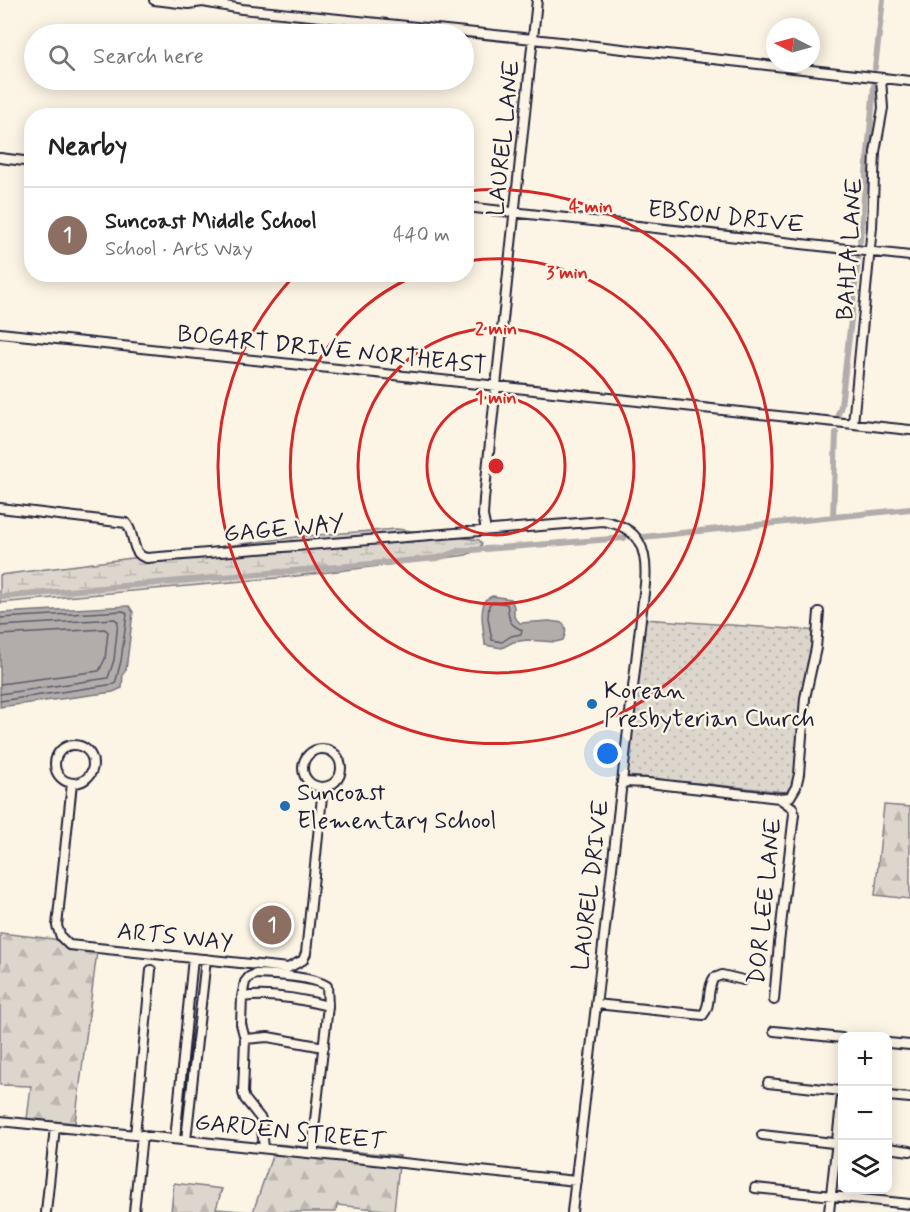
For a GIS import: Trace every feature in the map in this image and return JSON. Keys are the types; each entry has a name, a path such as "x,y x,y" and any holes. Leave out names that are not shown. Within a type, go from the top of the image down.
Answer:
{"street":[{"path":"154,0 188,4 203,2 242,9 388,24"},
{"name":"LAUREL LANE","path":"486,530 483,508 537,0"},
{"path":"474,33 910,81"},
{"name":"BAHIA LANE","path":"853,424 870,252 875,152 883,99 880,78"},
{"path":"0,158 24,161"},
{"name":"EBSON DRIVE","path":"474,208 910,256"},
{"name":"BOGART DRIVE NORTHEAST","path":"0,333 910,430"},
{"name":"GAGE WAY","path":"0,508 126,523 130,528 136,552 140,557 147,558 596,522"},
{"name":"LAUREL DRIVE","path":"572,1212 647,561 642,546 628,530 609,522 596,522"},
{"name":"DOR LEE LANE","path":"779,798 790,797 796,787 799,774 805,698 816,648 819,612"},
{"path":"75,744 86,748 93,765 88,776 72,783 61,778 55,768 55,762 59,751 75,744"},
{"path":"322,749 335,753 342,765 339,778 335,783 323,787 311,784 303,768 311,752 322,749"},
{"path":"622,782 779,798"},
{"name":"ARTS WAY","path":"72,783 57,926 61,937 69,945 288,968 303,960 306,953 323,787"},
{"name":"DOR LEE LANE","path":"774,1000 794,814 793,808 779,798"},
{"path":"175,1139 193,958"},
{"path":"186,1140 206,959"},
{"path":"134,1212 151,970"},
{"path":"264,1148 261,1119 243,1093 245,1039 241,1024 243,998 245,982 256,974 322,983 327,986 328,1006 314,1129 314,1154"},
{"path":"596,1004 703,1015 707,1010 709,990 714,978 722,975 743,980"},
{"path":"243,998 255,995 328,1006"},
{"path":"774,1031 838,1037"},
{"path":"245,1039 268,1037 324,1047"},
{"path":"892,1043 910,1045"},
{"path":"768,1083 838,1090"},
{"path":"892,1096 910,1098"},
{"name":"GARDEN STREET","path":"0,1121 576,1181"},
{"path":"46,1212 56,1127"},
{"path":"762,1135 838,1143"},
{"path":"892,1149 910,1151"},
{"path":"829,1212 838,1155"},
{"path":"755,1188 910,1204"}],"green space":[{"path":"397,529 479,540 482,544 478,550 466,555 429,560 288,577 0,603 0,575 304,536"},
{"path":"644,619 820,631 796,793 626,776"},
{"path":"884,805 910,807 910,899 875,895"},
{"path":"0,933 98,944 75,1123 27,1119 31,1086 0,1085"},
{"path":"276,1144 400,1156 394,1211 337,1205 336,1212 253,1212"},
{"path":"174,1183 222,1189 216,1209 253,1212 171,1212"}],"water":[{"path":"492,596 511,599 514,617 520,623 549,621 563,623 566,631 563,640 555,642 527,640 513,642 502,648 485,645 482,611 485,600"},
{"path":"129,606 133,612 122,688 113,692 0,707 0,613"}],"waterway":[{"path":"875,68 883,0"},
{"path":"860,241 874,86"},
{"path":"838,414 841,406 858,259"},
{"path":"833,517 836,433"},
{"path":"643,537 910,509"},
{"path":"0,597 438,558 459,551 624,538"}],"place":[{"name":"Korean Presbyterian Church","path":"592,704"},
{"name":"Suncoast Elementary School","path":"285,806"},
{"name":"Suncoast Middle School","path":"272,925"}]}
